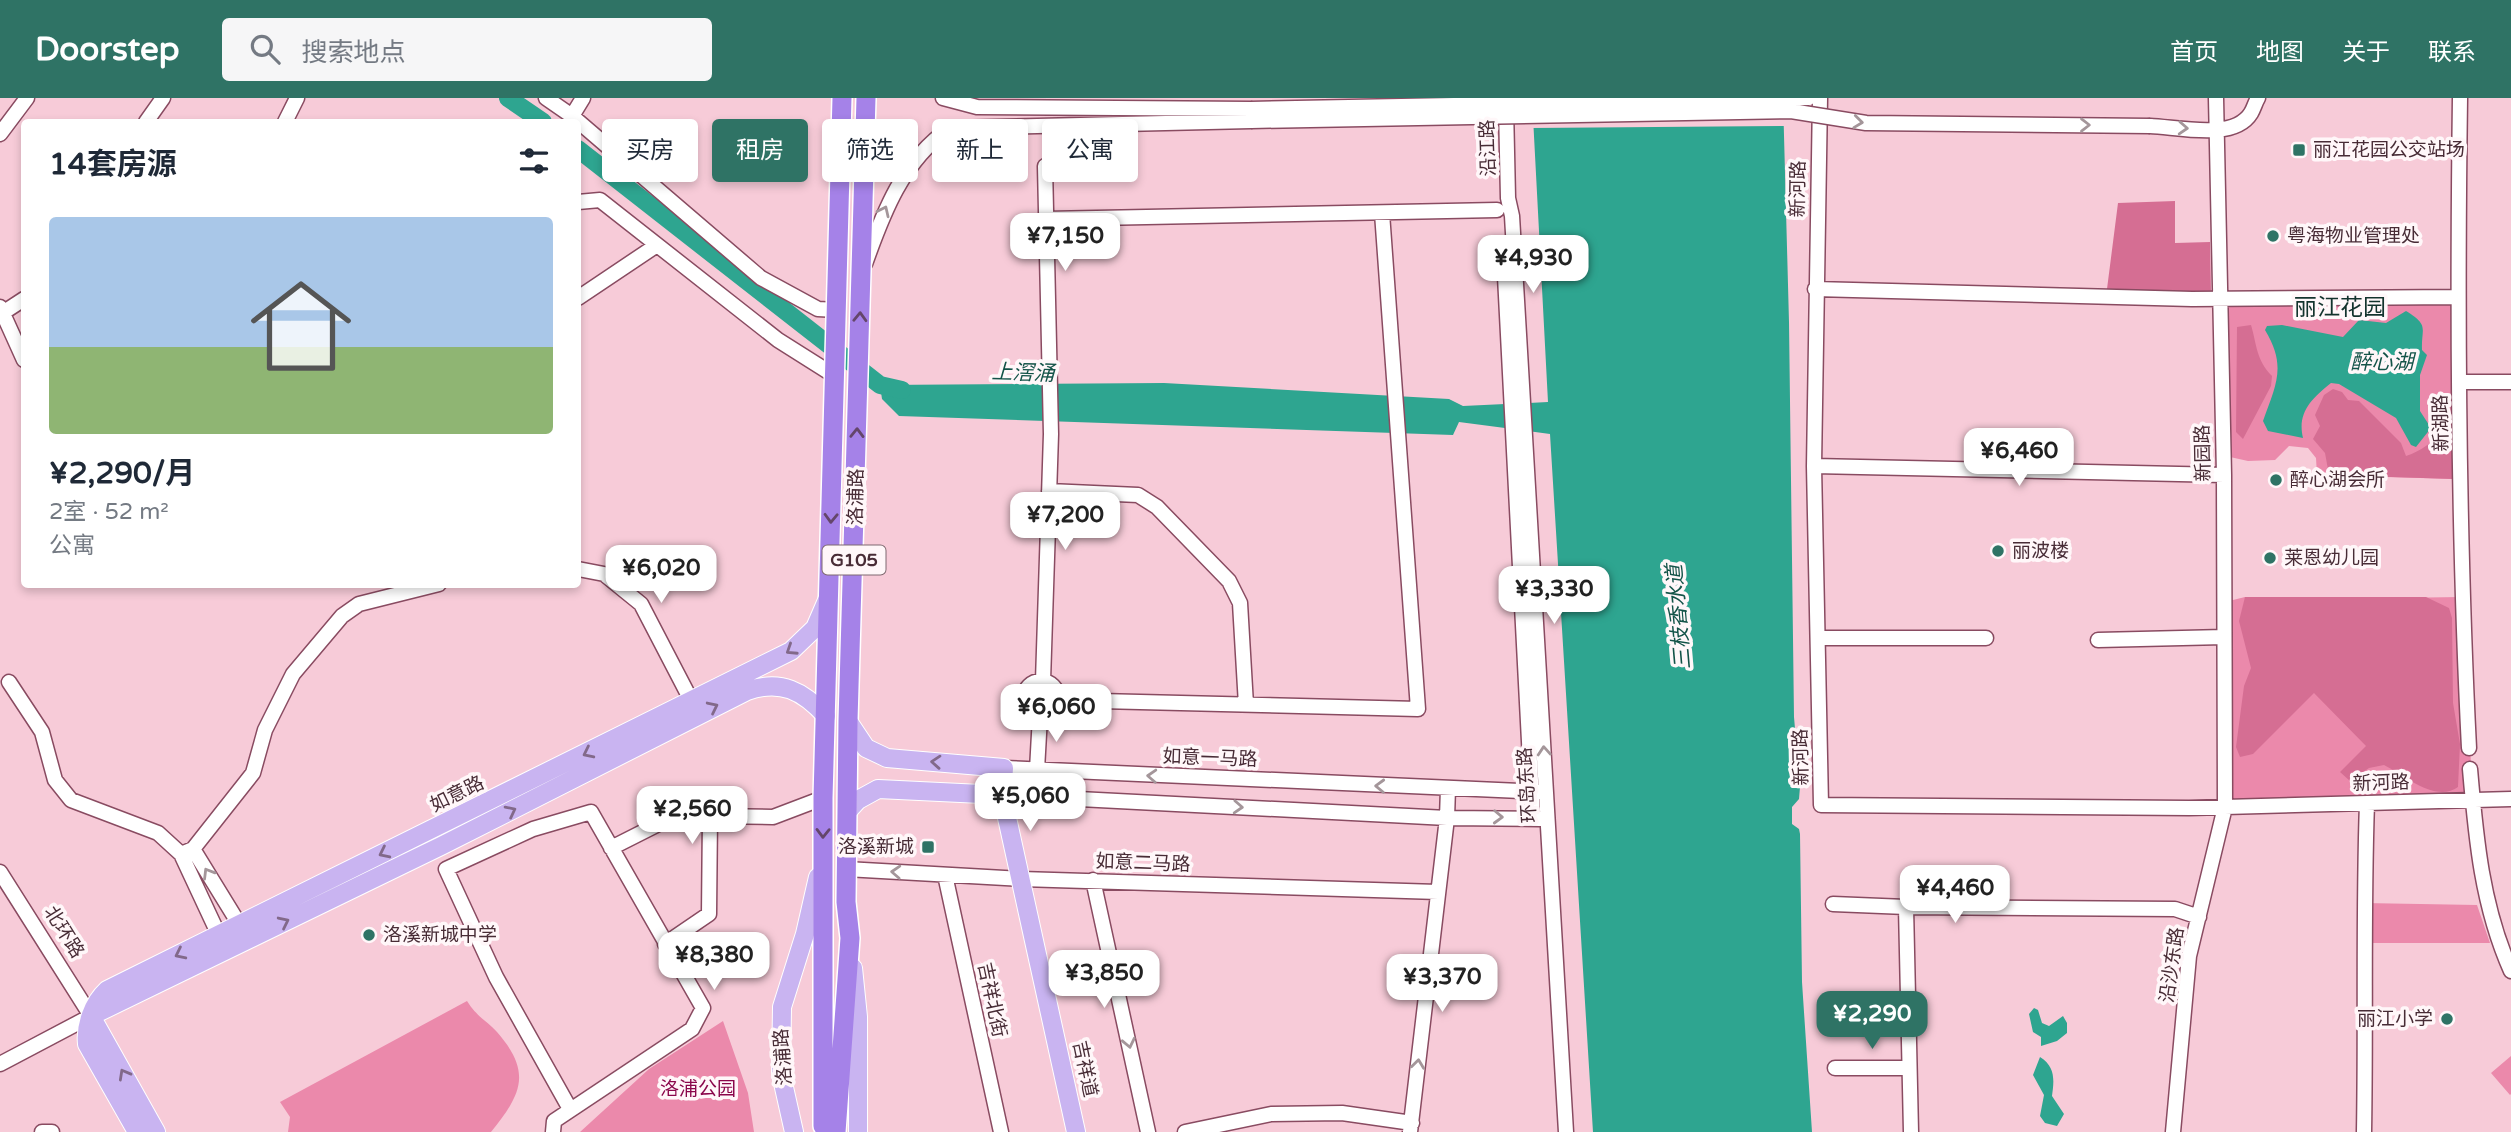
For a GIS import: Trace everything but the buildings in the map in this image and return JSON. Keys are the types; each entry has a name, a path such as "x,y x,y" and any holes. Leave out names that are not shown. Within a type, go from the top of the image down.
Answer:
{"highway":[{"name":"洛浦路","path":"823,1132 823,798 842,98"},
{"name":"洛浦路","path":"836,1132 850,938 846,869 848,721 866,98"},
{"path":"813,1132 822,860"},
{"path":"846,1132 850,938"}],"main road":[{"name":"如意路","path":"91,1016 100,997 107,990 222,943 800,644 815,628 829,595"},
{"name":"如意路","path":"244,932 477,828 637,745 759,687 785,686 798,691 826,716"},
{"name":"如意一马路","path":"848,721 866,748 887,758 1004,768"},
{"name":"吉祥道","path":"1004,768 1002,795 1076,1132"},
{"path":"847,812 858,800 878,789 1002,795"},
{"name":"洛浦路","path":"794,1132 781,1074 782,1007 805,934 822,860"},
{"name":"洛浦路","path":"850,938 858,1017 858,1132"},
{"path":"91,1016 86,1033 87,1044 137,1132"},
{"name":"北环路","path":"91,1016 156,1132"}],"street":[{"path":"0,134 27,98"},
{"path":"148,119 163,98"},
{"path":"286,119 297,98"},
{"path":"546,98 576,119"},
{"path":"572,116 583,98"},
{"path":"943,98 976,107 1251,115 1791,111 1866,123 2151,126 2216,130 2233,127 2243,121 2251,114 2259,98"},
{"name":"沿江路","path":"1505,98 1519,436"},
{"path":"862,276 882,215 892,196 919,155 950,128 1251,115 1809,98"},
{"name":"新河路","path":"1820,98 1814,466 1821,805 2225,807 2511,799"},
{"name":"新园路","path":"2216,98 2224,475 2225,807"},
{"name":"新湖路","path":"2460,98 2459,382 2462,597 2469,748"},
{"path":"581,124 761,278 818,309 836,310"},
{"path":"1043,681 1051,423 1045,182"},
{"path":"581,202 600,200 778,340 835,376"},
{"path":"1046,219 1497,210"},
{"path":"1059,700 1418,709 1382,213"},
{"path":"581,296 657,245"},
{"path":"1815,289 2220,298 2458,297"},
{"path":"21,300 2,310 21,353"},
{"path":"2459,382 2511,382"},
{"name":"环岛东路","path":"1519,436 1540,792 1549,819 1566,1132"},
{"path":"1814,466 2224,475"},
{"path":"1049,491 1138,495 1157,508 1229,581 1240,603 1246,705"},
{"path":"581,570 604,574 640,604 692,702"},
{"path":"187,851 253,773 265,730 293,674 342,615 359,604 423,588"},
{"path":"2098,640 2224,637"},
{"path":"1818,639 1986,638"},
{"path":"1043,681 1055,687 1059,700 1053,712 1040,716 1028,710 1024,697 1030,685 1043,681"},
{"path":"9,682 42,732 55,780 71,800 158,833 187,851 244,932"},
{"path":"1037,770 1040,716"},
{"name":"如意一马路","path":"1004,768 1540,792"},
{"path":"2470,769 2489,912 2511,971"},
{"path":"1185,1132 1271,1114 1342,1112 1411,1128 1447,818 1448,788"},
{"path":"1534,819 1540,792"},
{"path":"1002,795 1447,818 1549,819"},
{"path":"710,816 773,817 823,798"},
{"path":"611,848 700,803 710,816 709,914 665,944"},
{"path":"2364,1132 2367,943 2363,903 2367,803"},
{"name":"沿沙东路","path":"2173,1132 2189,956 2225,807"},
{"path":"553,1132 554,1121 570,1109 692,1029 704,1008 591,812 533,829 446,869 496,977 570,1109"},
{"path":"477,828 488,850"},
{"path":"187,851 222,943"},
{"name":"如意二马路","path":"846,869 1021,879 1438,892"},
{"name":"北环路","path":"0,872 91,1016"},
{"name":"吉祥北街","path":"945,875 1001,1132"},
{"path":"1093,880 1148,1132"},
{"path":"1833,904 2175,909 2199,917"},
{"path":"1906,907 1911,1132"},
{"name":"如意路","path":"0,1064 91,1016"},
{"path":"1835,1068 1909,1068"},
{"path":"42,1132 52,1132"}],"green space":[{"path":"2452,297 2454,479 2317,475 2316,458 2308,448 2289,446 2275,460 2248,461 2230,457 2226,299"},
{"path":"2245,597 2326,600 2462,597 2473,801 2227,807 2229,601"},
{"path":"2363,903 2477,905 2490,943 2367,943"},
{"path":"467,1001 508,1046 519,1071 516,1094 491,1132 288,1132 290,1117 280,1102"},
{"name":"洛浦公园","path":"723,1021 748,1093 754,1132 580,1132 649,1069"},
{"path":"2511,1056 2511,1094 2510,1095 2491,1073"}],"shaded area":[{"path":"2175,201 2175,243 2210,242 2211,293 2107,289 2118,203"},
{"path":"2251,325 2260,358 2272,376 2271,386 2243,439 2236,432 2237,327"},
{"path":"2333,389 2342,392 2348,400 2359,401 2401,443 2406,456 2445,433 2445,417 2453,414 2454,479 2329,475 2325,453 2313,439 2320,426 2315,415 2324,395"},
{"path":"2245,597 2426,597 2449,608 2452,618 2453,703 2460,744 2458,787 2440,792 2430,790 2384,765 2369,768 2350,781 2340,772 2366,746 2314,693 2253,754 2240,757 2236,747 2244,686 2251,668 2239,621"}],"water":[{"name":"三枝香水道","path":"1532,98 1783,98 1794,717 1800,787 1799,799 1792,807 1792,824 1799,829 1800,834 1802,982 1812,1132 1593,1132 1550,434 1459,422 1453,435 899,416 882,399 880,385 1164,383 1449,399 1463,406 1548,402"},
{"name":"醉心湖","path":"2406,311 2418,320 2423,328 2422,350 2427,355 2420,375 2420,411 2431,428 2416,447 2411,445 2396,418 2339,384 2331,383 2307,407 2302,421 2303,438 2268,431 2263,421 2275,386 2277,365 2276,354 2265,330 2267,326 2282,325 2343,337 2359,320 2386,323"},
{"path":"2034,1008 2038,1010 2042,1023 2049,1026 2063,1016 2067,1023 2067,1033 2057,1041 2041,1046 2041,1037 2033,1032 2029,1014"},
{"path":"2040,1057 2049,1065 2053,1080 2052,1096 2064,1114 2057,1126 2045,1123 2040,1116 2044,1095 2033,1075"}],"pier":[{"path":"1529,98 1786,98 1787,126 1531,128"}],"waterway":[{"name":"上滘涌","path":"508,98 539,119"},
{"name":"上滘涌","path":"581,151 880,385 902,390"}],"place":[{"name":"丽江花园公交站场","path":"2299,150"},
{"name":"粤海物业管理处","path":"2273,236"},
{"name":"醉心湖会所","path":"2276,480"},
{"name":"丽波楼","path":"1998,551"},
{"name":"莱恩幼儿园","path":"2270,558"},
{"name":"洛溪新城","path":"928,847"},
{"name":"洛溪新城中学","path":"369,935"},
{"name":"丽江小学","path":"2447,1019"}],"district":[{"name":"丽江花园","path":"2340,308"}]}
